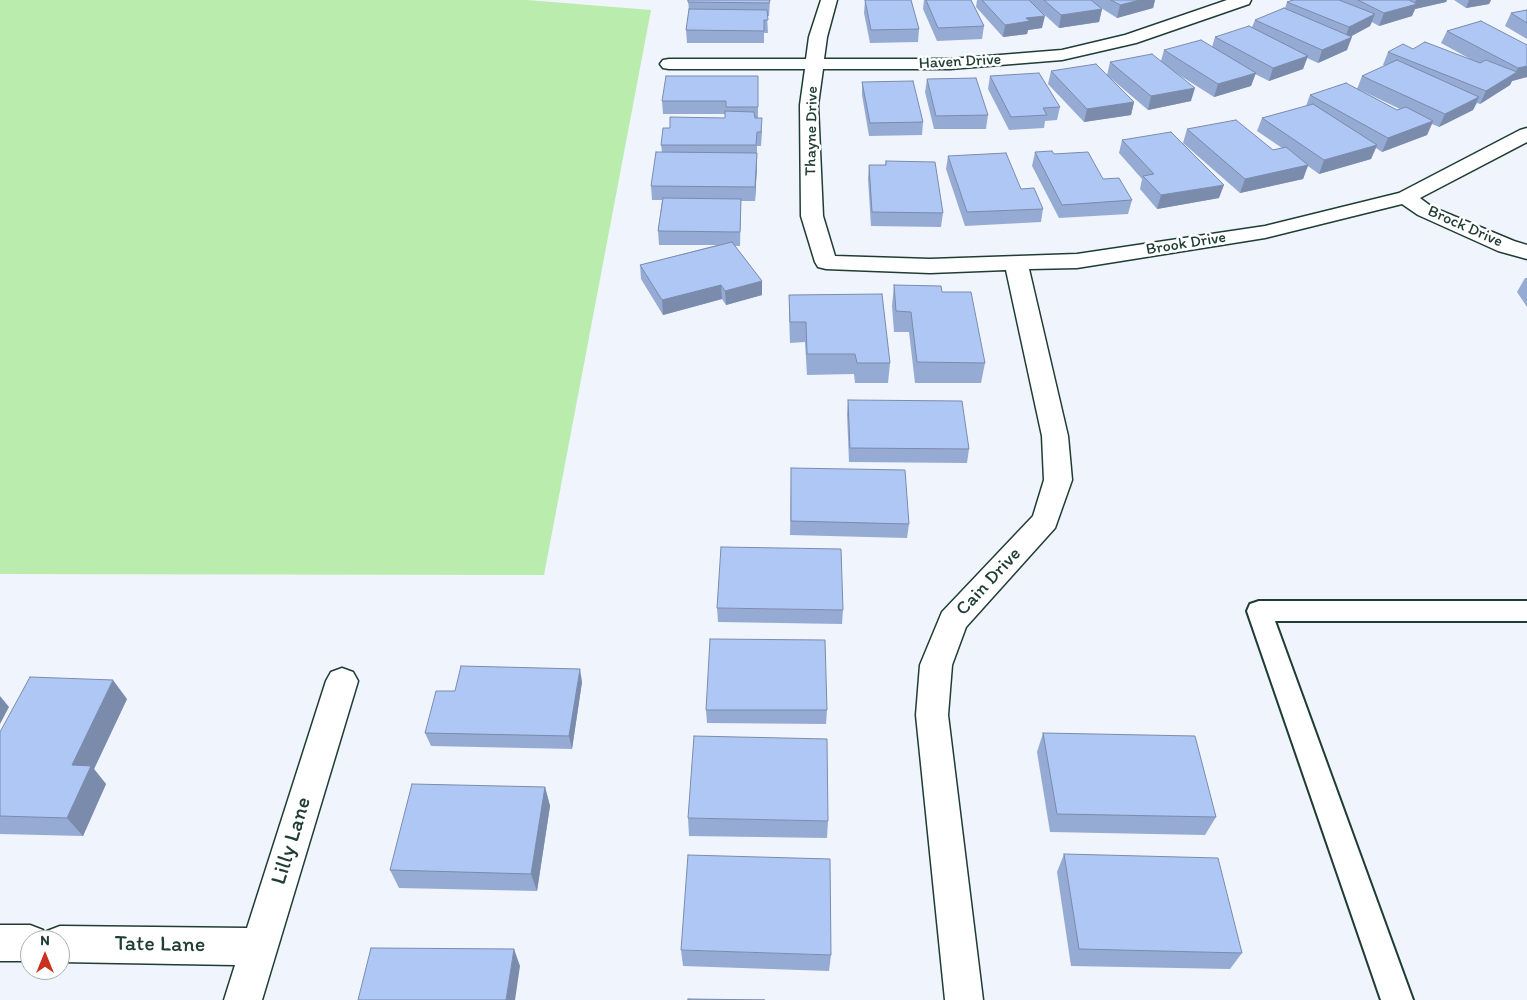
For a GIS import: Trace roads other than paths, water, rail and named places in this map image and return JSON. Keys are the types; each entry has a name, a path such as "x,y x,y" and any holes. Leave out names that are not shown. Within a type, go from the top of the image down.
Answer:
{"street":[{"name":"Thayne Drive","path":"826,262 812,216 809,105 818,37 829,0"},
{"name":"Haven Drive","path":"669,64 950,64 1062,55 1130,39 1243,0"},
{"name":"Brook Drive","path":"826,262 930,266 1077,261 1264,232 1406,197 1527,134"},
{"name":"Brock Drive","path":"1406,197 1434,215 1506,246 1527,252"},
{"name":"Cain Drive","path":"964,1000 932,715 936,665 953,621 1046,521 1058,480 1055,436 1016,263"},
{"name":"Lilly Lane","path":"243,1000 342,681"},
{"path":"0,943 20,943"},
{"name":"Tate Lane","path":"70,944 260,947"}],"lane":[{"path":"1397,1000 1259,611 1527,611"}]}
